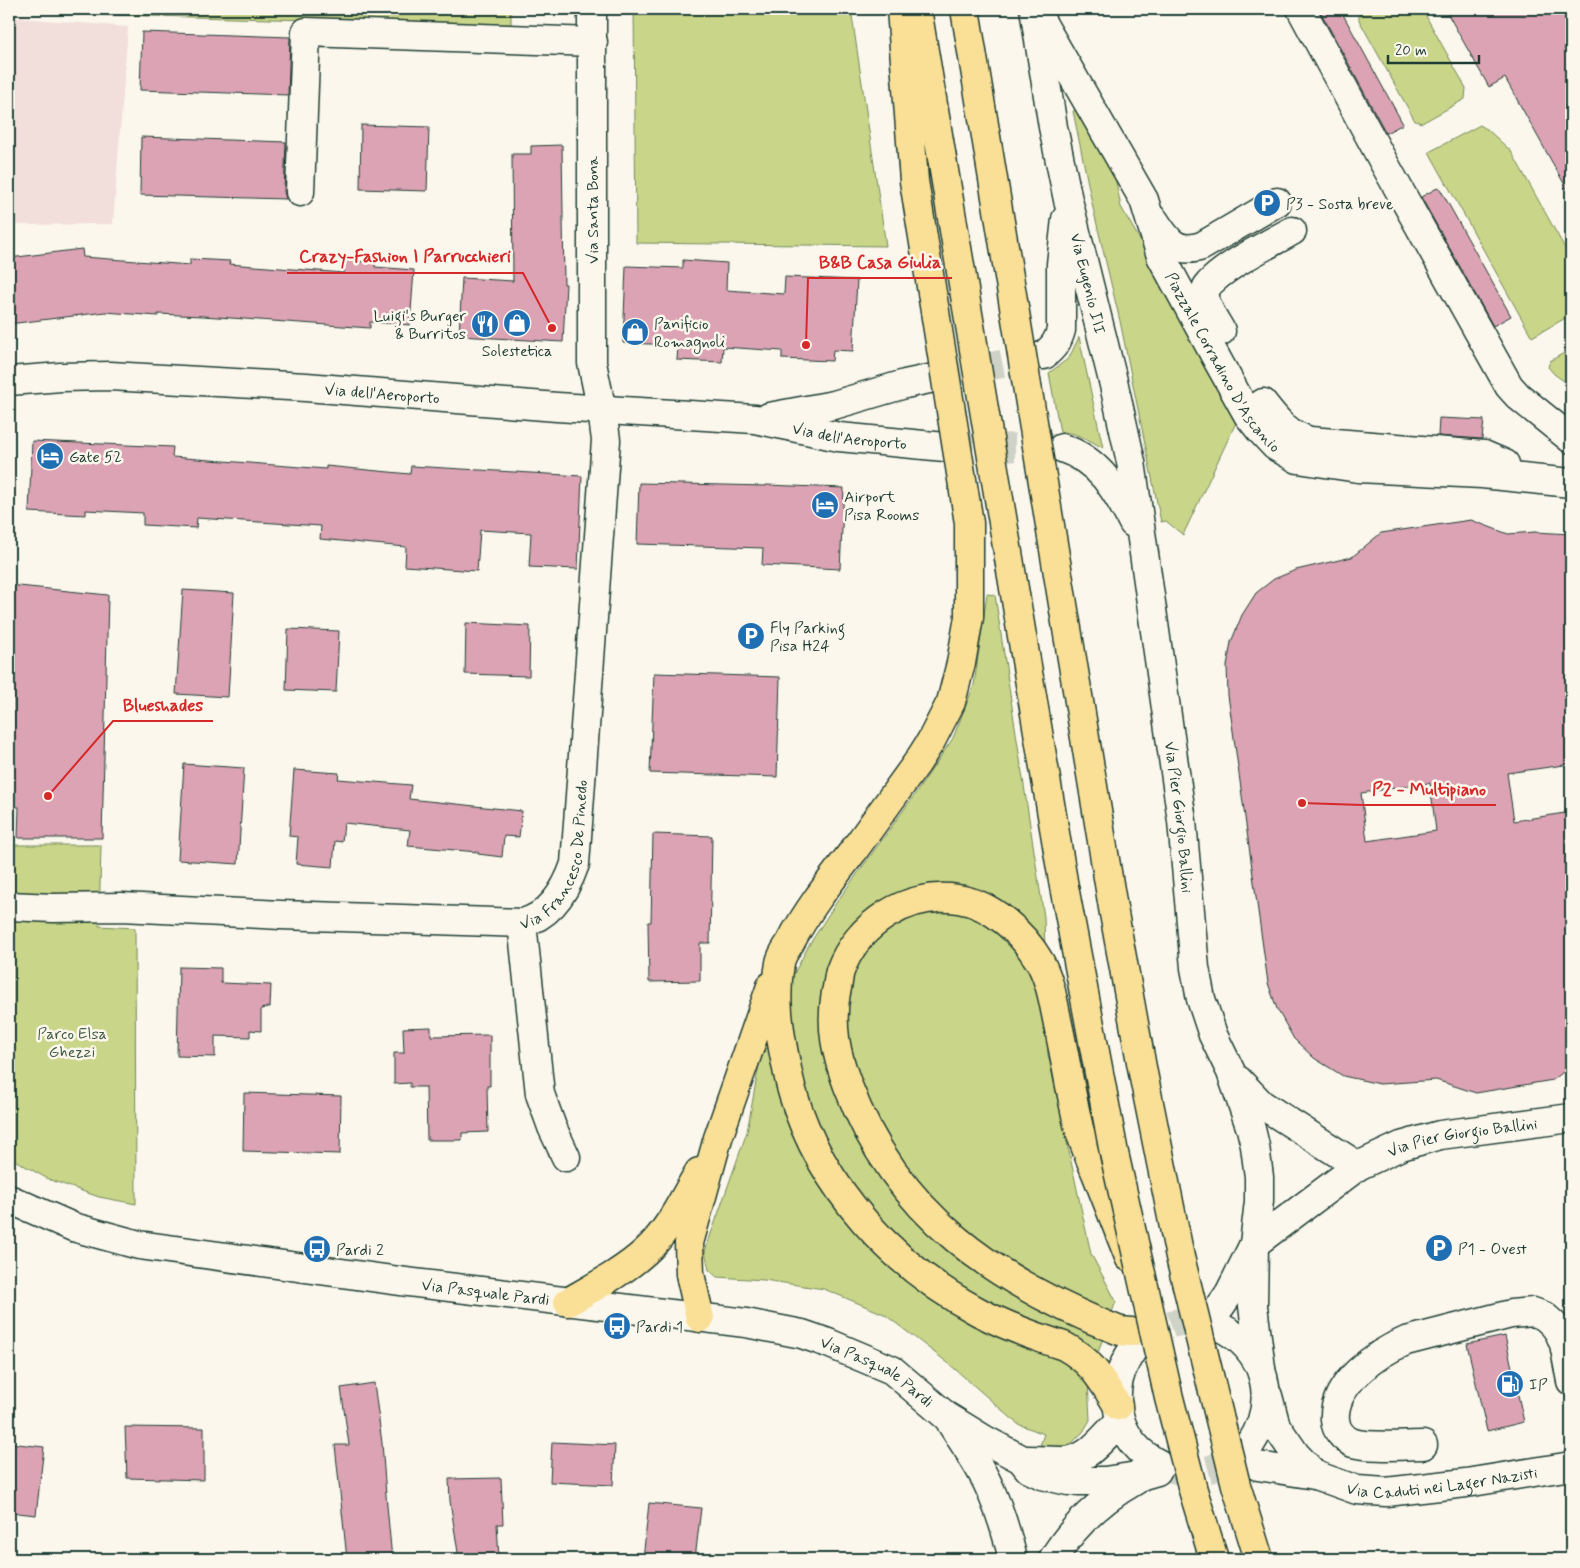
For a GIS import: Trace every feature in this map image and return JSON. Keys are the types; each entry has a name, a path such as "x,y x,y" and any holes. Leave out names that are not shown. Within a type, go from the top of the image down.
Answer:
{"highway":[{"path":"700,1318 690,1274 689,1243 718,1138 780,961 813,902 854,850 917,763 931,740 951,702 961,663 969,617 969,523 914,181 901,9"},
{"path":"917,9 1067,900 1114,1153 1169,1398 1193,1490 1214,1559"},
{"path":"965,9 1112,898 1143,1073 1180,1257 1236,1485 1260,1559"},
{"path":"1132,1340 1120,1331 1046,1299 986,1262 942,1228 911,1194 877,1148 854,1103 838,1058 834,1032 834,1006 840,972 857,940 877,920 898,908 920,900 958,899 974,904 1003,920 1014,929 1040,962 1052,993 1080,1132 1150,1310"},
{"path":"780,961 776,1008 792,1094 810,1139 841,1190 874,1233 920,1274 980,1313 1075,1352 1098,1372 1119,1414"},
{"path":"568,1302 627,1266 662,1234 718,1138"}],"street":[{"name":"Via Santa Bona","path":"592,9 592,363 602,411"},
{"name":"Via Eugenio III","path":"1034,9 1053,127 1068,200 1118,403 1130,462 1144,551"},
{"name":"Piazzale Corradino D'Ascanio","path":"1034,9 1144,200 1159,250 1169,273 1248,415 1275,446 1298,459 1358,468 1482,474 1571,482"},
{"path":"1301,9 1383,161 1509,386 1518,396 1571,439"},
{"path":"300,192 306,32 592,42"},
{"path":"1044,355 1053,348 1061,330 1061,264 1068,200"},
{"path":"1146,209 1169,241 1180,248 1190,250 1202,246 1277,202"},
{"path":"1292,231 1219,274 1207,286 1205,296 1207,305 1260,400 1280,425 1296,437 1310,441 1484,456 1543,480"},
{"name":"Via dell'Aeroporto","path":"9,381 110,376 306,387 602,411 755,419 839,437 945,447"},
{"name":"Via dell'Aeroporto","path":"755,419 834,405 905,384 934,378"},
{"name":"Via Francesco De Pinedo","path":"9,906 53,908 122,907 454,922 522,923 540,916 551,907 570,879 575,864 605,460 606,440 602,411"},
{"path":"1062,448 1080,456 1101,471 1118,493 1144,551"},
{"name":"Via Pier Giorgio Ballini","path":"1144,551 1182,821 1195,968 1201,999 1213,1035 1231,1072 1251,1129 1259,1177 1254,1244 1253,1306 1264,1380"},
{"path":"522,923 540,1094 566,1157"},
{"name":"Via Pier Giorgio Ballini","path":"1231,1072 1261,1104 1358,1166"},
{"name":"Via Pier Giorgio Ballini","path":"1264,1380 1249,1348 1229,1331 1213,1325 1254,1244 1358,1166 1401,1146 1440,1135 1571,1118"},
{"name":"Via Pasquale Pardi","path":"9,1199 73,1227 139,1245 568,1302 746,1323 802,1334 892,1370 946,1416 1021,1459 1029,1469 1042,1475 1068,1481 1105,1481 1154,1470"},
{"path":"1423,1445 1368,1445 1353,1443 1343,1437 1336,1426 1336,1404 1344,1388 1369,1361 1389,1348 1406,1341 1511,1314 1533,1312 1544,1316 1559,1332 1564,1344 1571,1381"},
{"path":"1053,1559 1063,1543 1092,1512 1115,1492 1154,1470 1150,1460 1132,1444 1119,1414 1116,1395 1121,1370 1132,1340"},
{"name":"Via Caduti nei Lager Nazisti","path":"1264,1380 1264,1415 1255,1437 1254,1455 1357,1490 1386,1492 1466,1483 1571,1466"},
{"name":"Via Caduti nei Lager Nazisti","path":"1264,1380 1276,1426 1296,1455 1315,1475"},
{"name":"Via Pasquale Pardi","path":"1021,1459 1066,1461 1080,1457 1087,1453 1119,1414"},
{"name":"Via Pasquale Pardi","path":"946,1416 977,1464 993,1495 1013,1559"}],"shaded area":[{"path":"9,17 128,27 113,224 9,225"}],"green space":[{"path":"71,9 511,9 511,25 71,14"},
{"path":"634,9 851,9 886,246 636,243"},
{"path":"1366,9 1422,9 1466,88 1465,99 1422,123 1415,121 1359,20 1359,13"},
{"path":"1079,109 1113,167 1121,207 1240,414 1183,535 1166,521 1161,522 1120,321 1093,208 1073,111"},
{"path":"1480,125 1511,151 1571,259 1571,315 1532,337 1429,152"},
{"path":"1079,337 1103,448 1077,435 1060,432 1049,373 1069,358"},
{"path":"1571,349 1571,386 1554,374 1548,367 1550,361"},
{"path":"987,594 995,595 1044,917 1048,1055 1091,1254 1116,1301 1088,1381 1090,1420 1083,1432 1072,1443 1058,1449 1040,1446 1044,1434 1018,1424 948,1363 884,1314 824,1289 764,1280 717,1277 709,1270 705,1251 747,1132 760,1059 776,1008 809,945 836,903 916,793 953,738 974,685"},
{"name":"Parco Elsa Ghezzi","path":"9,845 101,845 99,926 135,928 136,1204 99,1197 48,1179 9,1157"}],"building":[{"path":"1319,9 1340,9 1403,124 1386,133"},
{"path":"1445,9 1571,9 1571,196 1505,78 1489,87"},
{"path":"142,32 290,37 288,95 140,90"},
{"path":"361,125 429,127 427,191 360,189"},
{"path":"141,137 286,142 284,191 286,199 140,195"},
{"path":"562,145 564,284 566,284 563,342 459,336 462,278 513,281 512,154 531,154 531,146"},
{"path":"1439,187 1511,316 1493,326 1421,197"},
{"path":"82,249 83,257 190,265 190,259 230,261 229,264 344,273 345,260 375,263 375,267 414,270 410,325 370,322 370,328 203,316 158,314 158,316 105,312 9,324 9,258"},
{"path":"683,260 727,263 726,290 784,294 785,277 857,280 853,351 833,350 832,361 782,359 782,351 723,347 722,362 677,360 678,345 623,343 626,266 683,268"},
{"path":"1439,418 1484,420 1482,439 1438,436"},
{"path":"32,441 173,447 172,457 326,469 326,466 410,474 411,466 582,476 578,569 529,567 531,533 480,530 477,571 405,566 406,547 320,539 321,526 197,518 196,528 143,525 143,513 86,510 86,515 29,512"},
{"path":"639,483 844,488 840,569 762,565 763,548 637,544"},
{"path":"1471,520 1508,534 1535,532 1571,534 1571,764 1507,773 1514,821 1571,812 1571,1066 1553,1080 1476,1093 1436,1080 1380,1084 1343,1076 1314,1058 1294,1039 1277,1009 1268,983 1228,695 1227,666 1231,642 1242,615 1256,593 1274,579 1296,570 1352,557 1381,533","holes":["1430,783 1436,831 1367,841 1361,793"]},
{"path":"9,585 108,595 102,838 18,838 19,807 9,807"},
{"path":"183,590 234,593 228,697 176,694"},
{"path":"466,623 530,626 529,676 465,674"},
{"path":"288,629 339,631 336,692 286,690"},
{"path":"654,673 780,677 777,777 650,773"},
{"path":"184,764 244,768 238,864 178,860"},
{"path":"294,770 339,773 338,779 411,785 409,799 522,811 519,837 504,836 502,857 478,854 478,852 408,846 410,830 344,823 342,842 335,841 333,867 296,864 298,837 289,836"},
{"path":"653,834 712,836 710,943 700,943 700,981 649,982 648,922 651,922"},
{"path":"179,967 221,968 221,983 271,985 270,1007 261,1009 261,1031 250,1030 250,1037 215,1036 215,1057 177,1056"},
{"path":"431,1027 431,1036 490,1035 490,1086 487,1086 488,1132 462,1133 462,1140 427,1140 426,1087 410,1087 410,1083 394,1084 394,1053 404,1053 403,1028"},
{"path":"244,1093 341,1096 340,1154 243,1151"},
{"path":"1505,1336 1524,1422 1487,1431 1467,1344"},
{"path":"374,1383 382,1443 392,1559 347,1559 335,1445 349,1445 341,1388"},
{"path":"125,1427 204,1428 204,1480 127,1478"},
{"path":"552,1442 615,1445 613,1485 550,1482"},
{"path":"9,1443 44,1447 36,1515 9,1512"},
{"path":"501,1478 503,1524 497,1524 499,1559 459,1559 450,1501 449,1479"},
{"path":"649,1503 701,1508 695,1559 643,1559"}],"tunnel":[{"path":"934,378 1044,355"},
{"path":"945,447 1061,448"},
{"path":"1135,1346 1155,1331 1174,1323 1193,1322 1218,1326"},
{"path":"1167,1467 1189,1472 1210,1469 1231,1460 1248,1446"}],"place":[{"name":"P3 - Sosta breve","path":"1267,203"},
{"name":"Solestetica","path":"517,323"},
{"name":"Luigi's Burger & Burritos","path":"485,324"},
{"name":"Crazy-Fashion I Parrucchieri","path":"552,328"},
{"name":"Panificio Romagnoli","path":"635,332"},
{"name":"B&B Casa Giulia","path":"806,345"},
{"name":"Gate 52","path":"50,456"},
{"name":"Airport Pisa Rooms","path":"825,505"},
{"name":"Fly Parking Pisa H24","path":"751,636"},
{"name":"Blueshades","path":"48,796"},
{"name":"P2 - Multipiano","path":"1302,803"},
{"name":"P1 - Ovest","path":"1439,1248"},
{"name":"Pardi 2","path":"317,1249"},
{"name":"Pardi 1","path":"617,1326"},
{"name":"IP","path":"1510,1384"}]}
